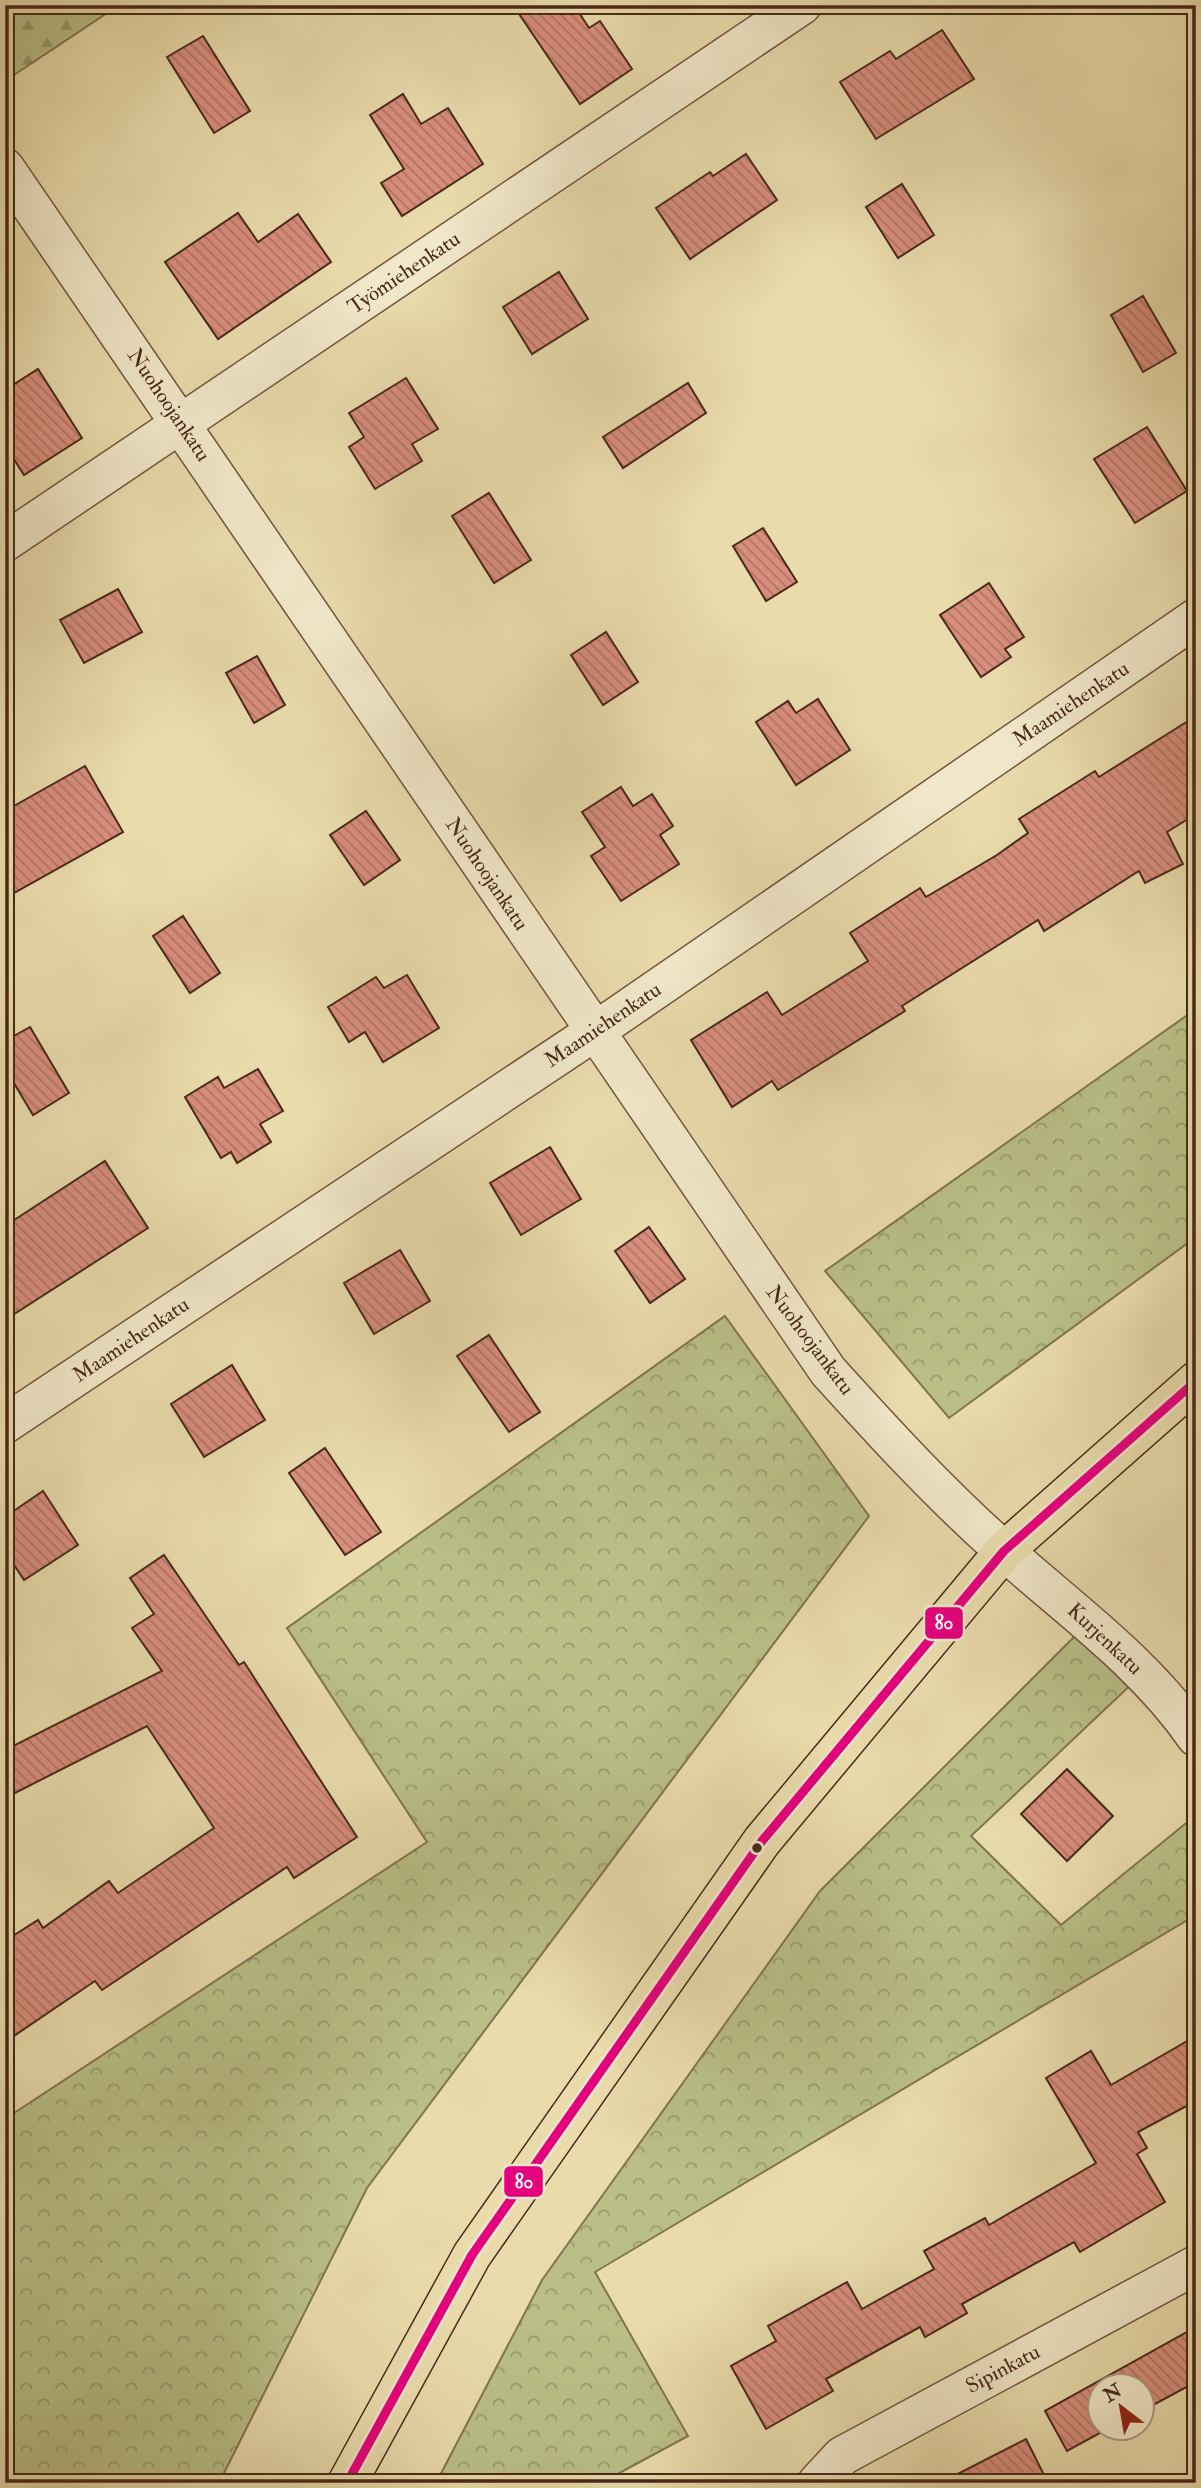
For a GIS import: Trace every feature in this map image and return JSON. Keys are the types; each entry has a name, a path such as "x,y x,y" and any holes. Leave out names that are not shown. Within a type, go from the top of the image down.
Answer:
{"main road":[{"path":"347,2483 472,2255 762,1841 1004,1551 1196,1381"}],"street":[{"name":"Työmiehenkatu","path":"5,542 802,5"},
{"name":"Nuohoojankatu","path":"5,168 828,1371 930,1482 1004,1551"},
{"name":"Maamiehenkatu","path":"5,1424 594,1032 1196,618"},
{"name":"Kurjenkatu","path":"1004,1551 1078,1612 1171,1701 1196,1737"},
{"name":"Sipinkatu","path":"817,2483 842,2456 1196,2265"}],"green space":[{"path":"5,5 119,5 5,81"},
{"path":"1196,1009 1196,1237 949,1418 825,1271"},
{"path":"725,1316 869,1516 367,2188 219,2483 5,2483 5,2119 427,1842 287,1628"},
{"path":"1086,1625 1138,1678 971,1836 1061,1925 1196,1815 1196,1915 595,2272 688,2436 601,2483 436,2483 542,2280 820,1891"}],"building":[{"path":"513,5 574,5 589,28 600,21 632,69 580,104"},
{"path":"942,30 974,79 876,139 840,82 890,51 896,59"},
{"path":"203,36 250,111 214,133 167,57"},
{"path":"403,94 421,124 448,108 483,164 402,216 381,183 404,169 370,115"},
{"path":"746,154 777,200 690,259 656,208 710,172 713,176"},
{"path":"902,184 934,235 898,258 866,207"},
{"path":"238,213 258,242 298,214 331,262 218,339 165,262"},
{"path":"559,272 588,319 532,354 503,307"},
{"path":"1143,296 1176,353 1143,372 1111,315"},
{"path":"38,369 82,438 24,475 5,445 5,390"},
{"path":"406,378 438,429 412,444 422,461 375,489 349,447 364,437 349,413"},
{"path":"688,383 706,413 623,468 603,437"},
{"path":"1147,427 1187,491 1135,523 1094,459"},
{"path":"489,493 531,560 494,583 452,516"},
{"path":"763,528 797,582 766,601 733,546"},
{"path":"989,583 1024,637 1005,649 1011,657 981,677 940,615"},
{"path":"118,589 142,632 84,663 60,620"},
{"path":"606,632 638,682 603,705 571,655"},
{"path":"257,656 285,705 254,723 226,673"},
{"path":"818,699 850,750 796,785 756,722 788,701 796,713"},
{"path":"1196,716 1196,814 1167,832 1183,864 1145,883 1139,871 1044,931 1038,920 902,1006 905,1011 778,1090 772,1081 732,1107 691,1040 767,992 782,1015 868,961 850,933 920,888 926,897 997,855 1028,833 1019,819 1095,771 1099,777"},
{"path":"85,766 123,832 5,898 5,811"},
{"path":"621,787 633,806 652,794 673,826 660,835 679,864 621,901 591,856 605,847 582,812"},
{"path":"366,811 400,860 364,885 330,835"},
{"path":"183,916 220,973 190,993 153,936"},
{"path":"407,975 439,1028 383,1062 365,1032 349,1042 328,1007 376,977 384,988"},
{"path":"30,1027 69,1093 33,1115 5,1068 5,1041"},
{"path":"258,1069 283,1111 260,1124 271,1142 237,1163 231,1152 221,1158 185,1097 218,1077 224,1088"},
{"path":"550,1147 581,1199 521,1235 490,1183"},
{"path":"105,1161 148,1228 5,1320 5,1226"},
{"path":"649,1227 685,1279 650,1303 615,1251"},
{"path":"400,1250 430,1301 374,1334 344,1283"},
{"path":"489,1335 540,1412 509,1432 457,1356"},
{"path":"232,1365 265,1420 204,1457 171,1404"},
{"path":"325,1448 381,1532 345,1555 289,1473"},
{"path":"43,1491 78,1545 24,1580 5,1551 5,1517"},
{"path":"164,1555 239,1665 244,1662 357,1837 294,1878 287,1867 102,1990 95,1981 5,2042 5,1941 38,1920 43,1928 109,1881 118,1893 214,1828 147,1726 5,1798 5,1750 162,1671 132,1628 154,1614 130,1578"},
{"path":"1067,1769 1113,1816 1067,1861 1021,1814"},
{"path":"1196,2036 1196,2101 1138,2132 1147,2148 1137,2154 1165,2202 1080,2252 1074,2242 962,2304 967,2313 925,2337 920,2327 826,2379 833,2391 766,2429 731,2366 776,2341 768,2326 847,2282 862,2309 934,2269 924,2251 985,2218 989,2225 1096,2163 1046,2078 1091,2051 1111,2085"},
{"path":"1196,2327 1196,2382 1156,2403 1156,2372 1115,2372"},
{"path":"1086,2388 1086,2441 1067,2451 1045,2411"},
{"path":"1026,2439 1048,2483 940,2483"}],"transit line":[{"name":"80","path":"347,2483 472,2255 762,1841 1004,1551 1196,1381"}]}
